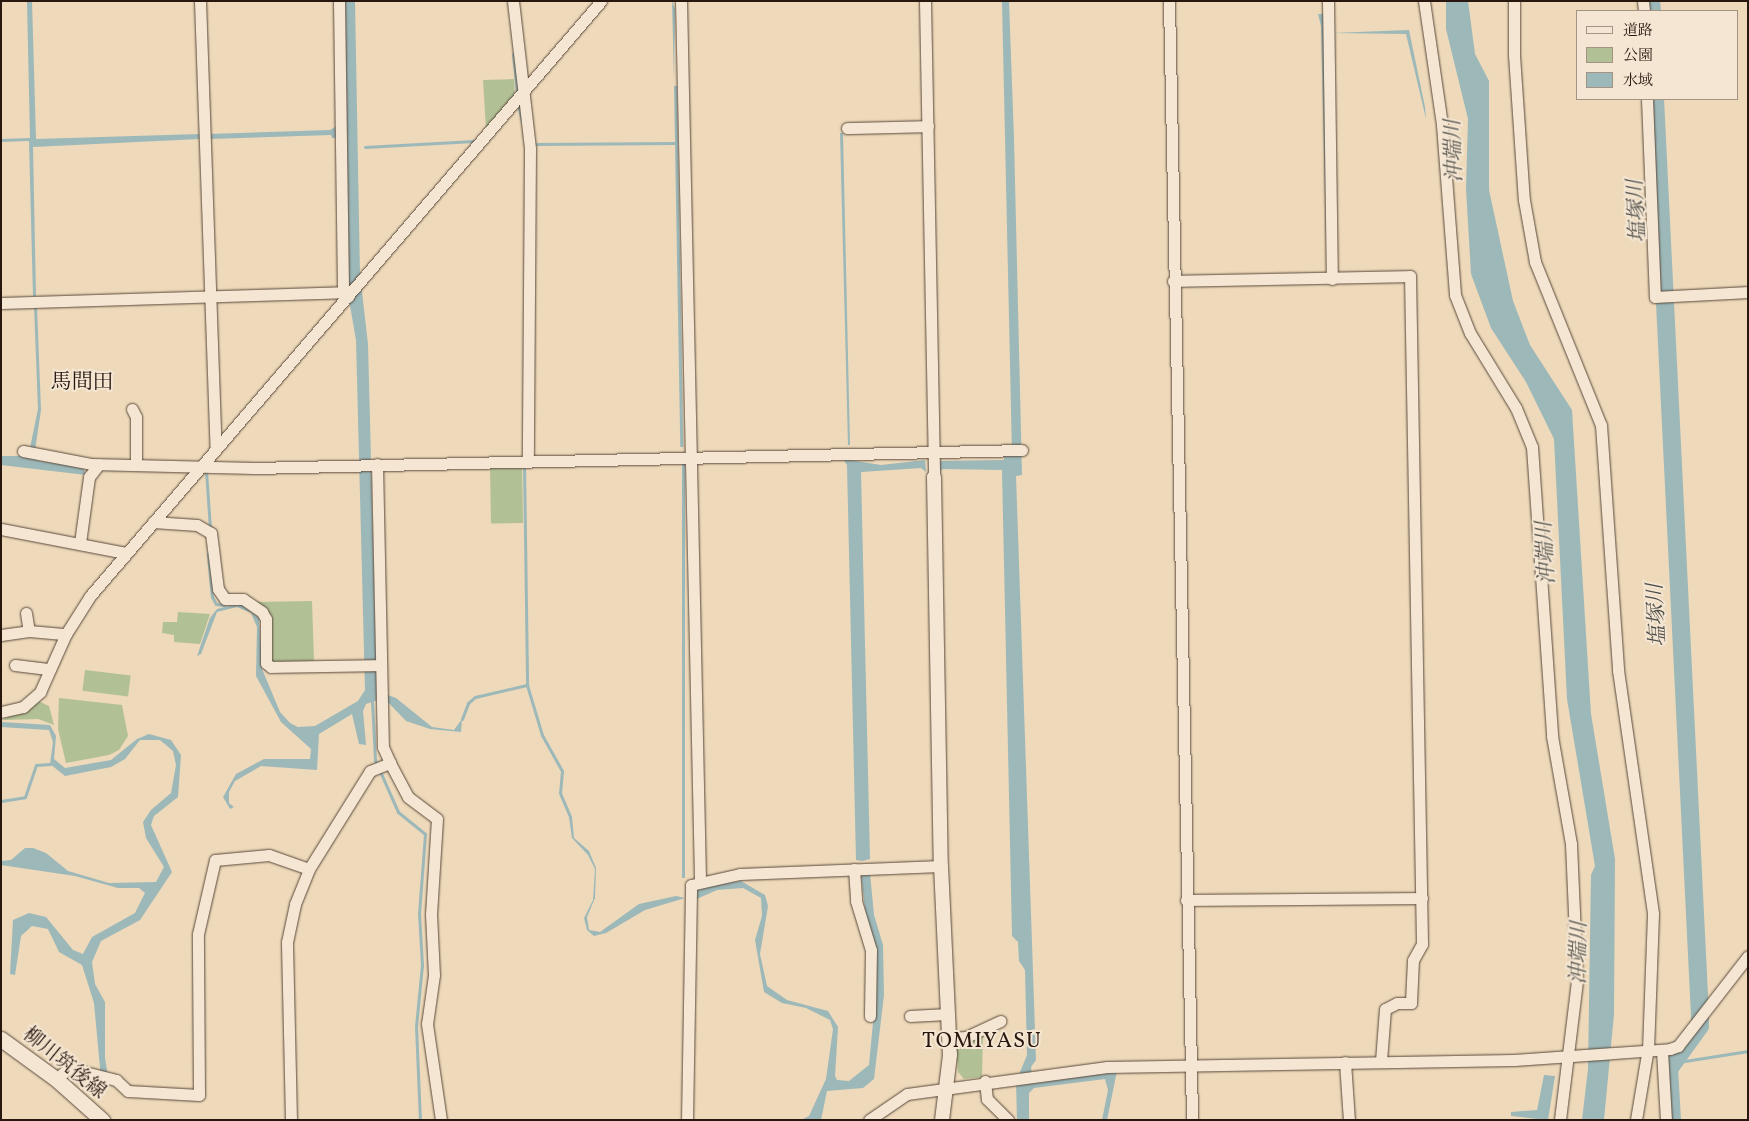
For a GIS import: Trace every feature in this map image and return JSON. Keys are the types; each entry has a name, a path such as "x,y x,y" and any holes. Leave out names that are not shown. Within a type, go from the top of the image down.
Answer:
{"main road":[{"name":"柳川筑後線","path":"1,1039 56,1079 100,1118"}],"street":[{"path":"200,1 216,449"},
{"path":"339,1 347,295"},
{"path":"513,1 530,148 528,459"},
{"path":"1,712 23,707 40,692 66,634 90,596 601,1"},
{"path":"681,1 700,881"},
{"path":"925,1 941,866 949,1038 947,1086 942,1120"},
{"path":"1169,1 1192,1120"},
{"path":"1328,1 1332,279"},
{"path":"1424,1 1442,125 1455,295 1470,333 1516,408 1532,447 1552,736 1571,844 1577,981 1572,1055 1560,1120"},
{"path":"1514,1 1514,56 1524,200 1536,262 1601,425 1618,670 1653,914 1647,1050 1636,1120"},
{"path":"1647,100 1655,297 1748,292"},
{"path":"847,128 928,126"},
{"path":"1174,281 1410,276 1422,944 1413,960 1411,1003 1385,1008 1381,1061"},
{"path":"1,303 347,295"},
{"path":"132,409 136,417 136,464"},
{"path":"23,451 99,464 203,464 254,468 690,455 933,455 1022,450"},
{"path":"80,543 89,477 99,464"},
{"path":"377,464 383,746 408,797 437,819 431,914 434,975 427,1024 441,1120"},
{"path":"153,522 197,525 210,533 218,589 225,599 243,599 262,612 266,619 266,663 271,667 382,665"},
{"path":"1,529 126,553"},
{"path":"26,614 29,631"},
{"path":"1,635 29,631 66,634"},
{"path":"15,665 50,669"},
{"path":"291,1120 287,942 295,904 309,869 370,770 390,763"},
{"path":"56,1079 68,1068 116,1080 128,1091 199,1094 198,934 215,860 269,856 309,869"},
{"path":"687,1120 689,910 691,885 700,881 740,874 941,866"},
{"path":"856,868 856,901 871,950 870,1016"},
{"path":"1186,900 1422,898"},
{"path":"869,1120 907,1094 947,1086 1107,1067 1514,1060 1626,1050 1662,1051 1678,1046 1748,956"},
{"path":"910,1016 947,1014"},
{"path":"949,1038 966,1037 1000,1021"},
{"path":"1662,1051 1666,1120"},
{"path":"1345,1062 1349,1120"},
{"path":"985,1081 986,1099 1008,1120"}],"green space":[{"path":"514,79 515,96 486,129 483,80"},
{"path":"522,466 523,523 491,524 490,467"},
{"path":"312,601 314,661 270,664 268,623 256,602"},
{"path":"178,612 210,614 200,644 174,642 174,635 162,633 163,622 177,622"},
{"path":"85,670 131,676 128,696 82,691"},
{"path":"59,698 122,705 128,736 119,750 109,755 66,763 58,729"},
{"path":"38,701 49,706 54,725 38,719 3,720"},
{"path":"983,1034 982,1077 964,1079 958,1072 955,1039"}],"water":[{"path":"27,1 32,1 36,139 200,134 199,139 33,147 36,296 33,296 29,141 1,142 1,139 30,138"},
{"path":"345,1 355,1 360,275 368,344 377,691 396,698 432,727 454,730 462,719 461,732 430,729 406,721 384,698 366,704 363,711 366,745 359,744 352,714 319,734 317,770 261,766 235,781 229,792 229,803 234,807 230,809 223,797 236,774 264,759 310,759 311,749 281,722 256,676 257,627 251,613 237,607 217,612 201,654 197,656 210,618 217,609 240,603 259,618 262,669 280,712 290,723 298,727 315,726 358,701 365,690 356,340 346,283 347,133 337,133 337,138 332,138 331,135 209,139 208,134 330,130 337,126 337,132 347,131"},
{"path":"672,1 675,9 674,80"},
{"path":"1002,1 1009,1 1014,139 1022,475 1016,476 1036,1060 1031,1067 1032,1074 1117,1071 1107,1120 1102,1120 1108,1090 1105,1079 1034,1088 1029,1093 1029,1120 1017,1120 1016,1082 1027,1055 1025,970 1019,961 1018,942 1012,936 1002,470 943,469 939,472 939,461 1004,460 1004,456 1012,455"},
{"name":"沖端川","path":"1446,1 1468,1 1475,54 1489,81 1489,190 1513,301 1530,345 1572,410 1591,714 1615,859 1614,1014 1604,1120 1582,1120 1588,1069 1591,875 1595,866 1567,699 1554,439 1526,382 1491,328 1471,274 1466,189 1468,119 1446,29"},
{"path":"1318,14 1324,14 1327,283 1321,26"},
{"path":"1409,30 1426,119 1406,34 1332,33"},
{"path":"674,86 677,86 683,447 680,447"},
{"path":"840,133 843,133 850,445 848,445"},
{"path":"34,306 37,306 41,410 34,457 39,461 83,467 86,475 1,465 1,456 26,456 30,448 38,409"},
{"path":"843,459 881,465 925,460 926,472 921,468 861,472 870,859 862,861 856,860 847,465"},
{"path":"682,464 685,464 685,878 682,878"},
{"path":"1,722 50,725 56,736 54,759 65,768 111,760 137,739 149,734 171,740 181,755 178,797 154,816 151,825 172,872 140,920 101,941 92,962 95,984 105,1002 105,1058 110,1088 102,1089 94,1003 82,965 59,952 48,929 32,926 21,936 15,975 10,974 13,920 29,913 46,917 73,950 83,954 92,937 135,913 145,893 139,888 118,888 75,876 1,865 1,861 11,860 25,848 33,848 46,853 68,871 109,883 156,882 164,867 146,838 143,822 151,810 171,793 176,765 173,751 160,740 140,740 125,759 111,767 65,776 50,764 53,742 49,730 1,727"},
{"path":"569,817 572,817 574,838 589,851 596,868 595,898 587,917 589,930 600,932 639,904 676,896 685,898 645,910 606,933 594,936 587,930 584,918 593,900 595,869 588,855 572,838"},
{"path":"861,873 870,873 874,915 883,945 884,995 874,1079 863,1088 827,1091 821,1120 801,1120 809,1116 826,1079 833,1029 830,1020 806,1008 782,1003 764,992 755,940 762,916 761,898 743,888 717,890 692,901 693,889 741,881 765,895 768,906 760,954 767,986 787,1000 828,1011 838,1027 835,1076 837,1080 849,1081 869,1065 875,1001"},
{"path":"1544,1075 1555,1076 1548,1120 1511,1116 1511,1112 1537,1110"}],"waterway":[{"name":"塩塚川","path":"1651,1 1652,10"},
{"path":"513,54 517,93"},
{"name":"塩塚川","path":"1655,100 1700,1017 1700,1026 1669,1069 1672,1120"},
{"path":"518,104 522,122"},
{"path":"365,147 474,141"},
{"path":"537,144 675,143"},
{"path":"524,463 527,685 542,735 562,771 560,793 570,817"},
{"path":"206,471 210,528"},
{"path":"208,554 212,597 216,604 224,605"},
{"path":"462,719 468,703 475,697 527,685"},
{"path":"372,701 375,760 398,812 425,834 419,913 422,965 416,1026 420,1120"},
{"path":"1,801 25,797 36,765 50,764"},
{"path":"1672,1063 1748,1051"}],"district":[{"name":"馬間田","path":"82,383"},
{"name":"TOMIYASU","path":"982,1042"}]}
